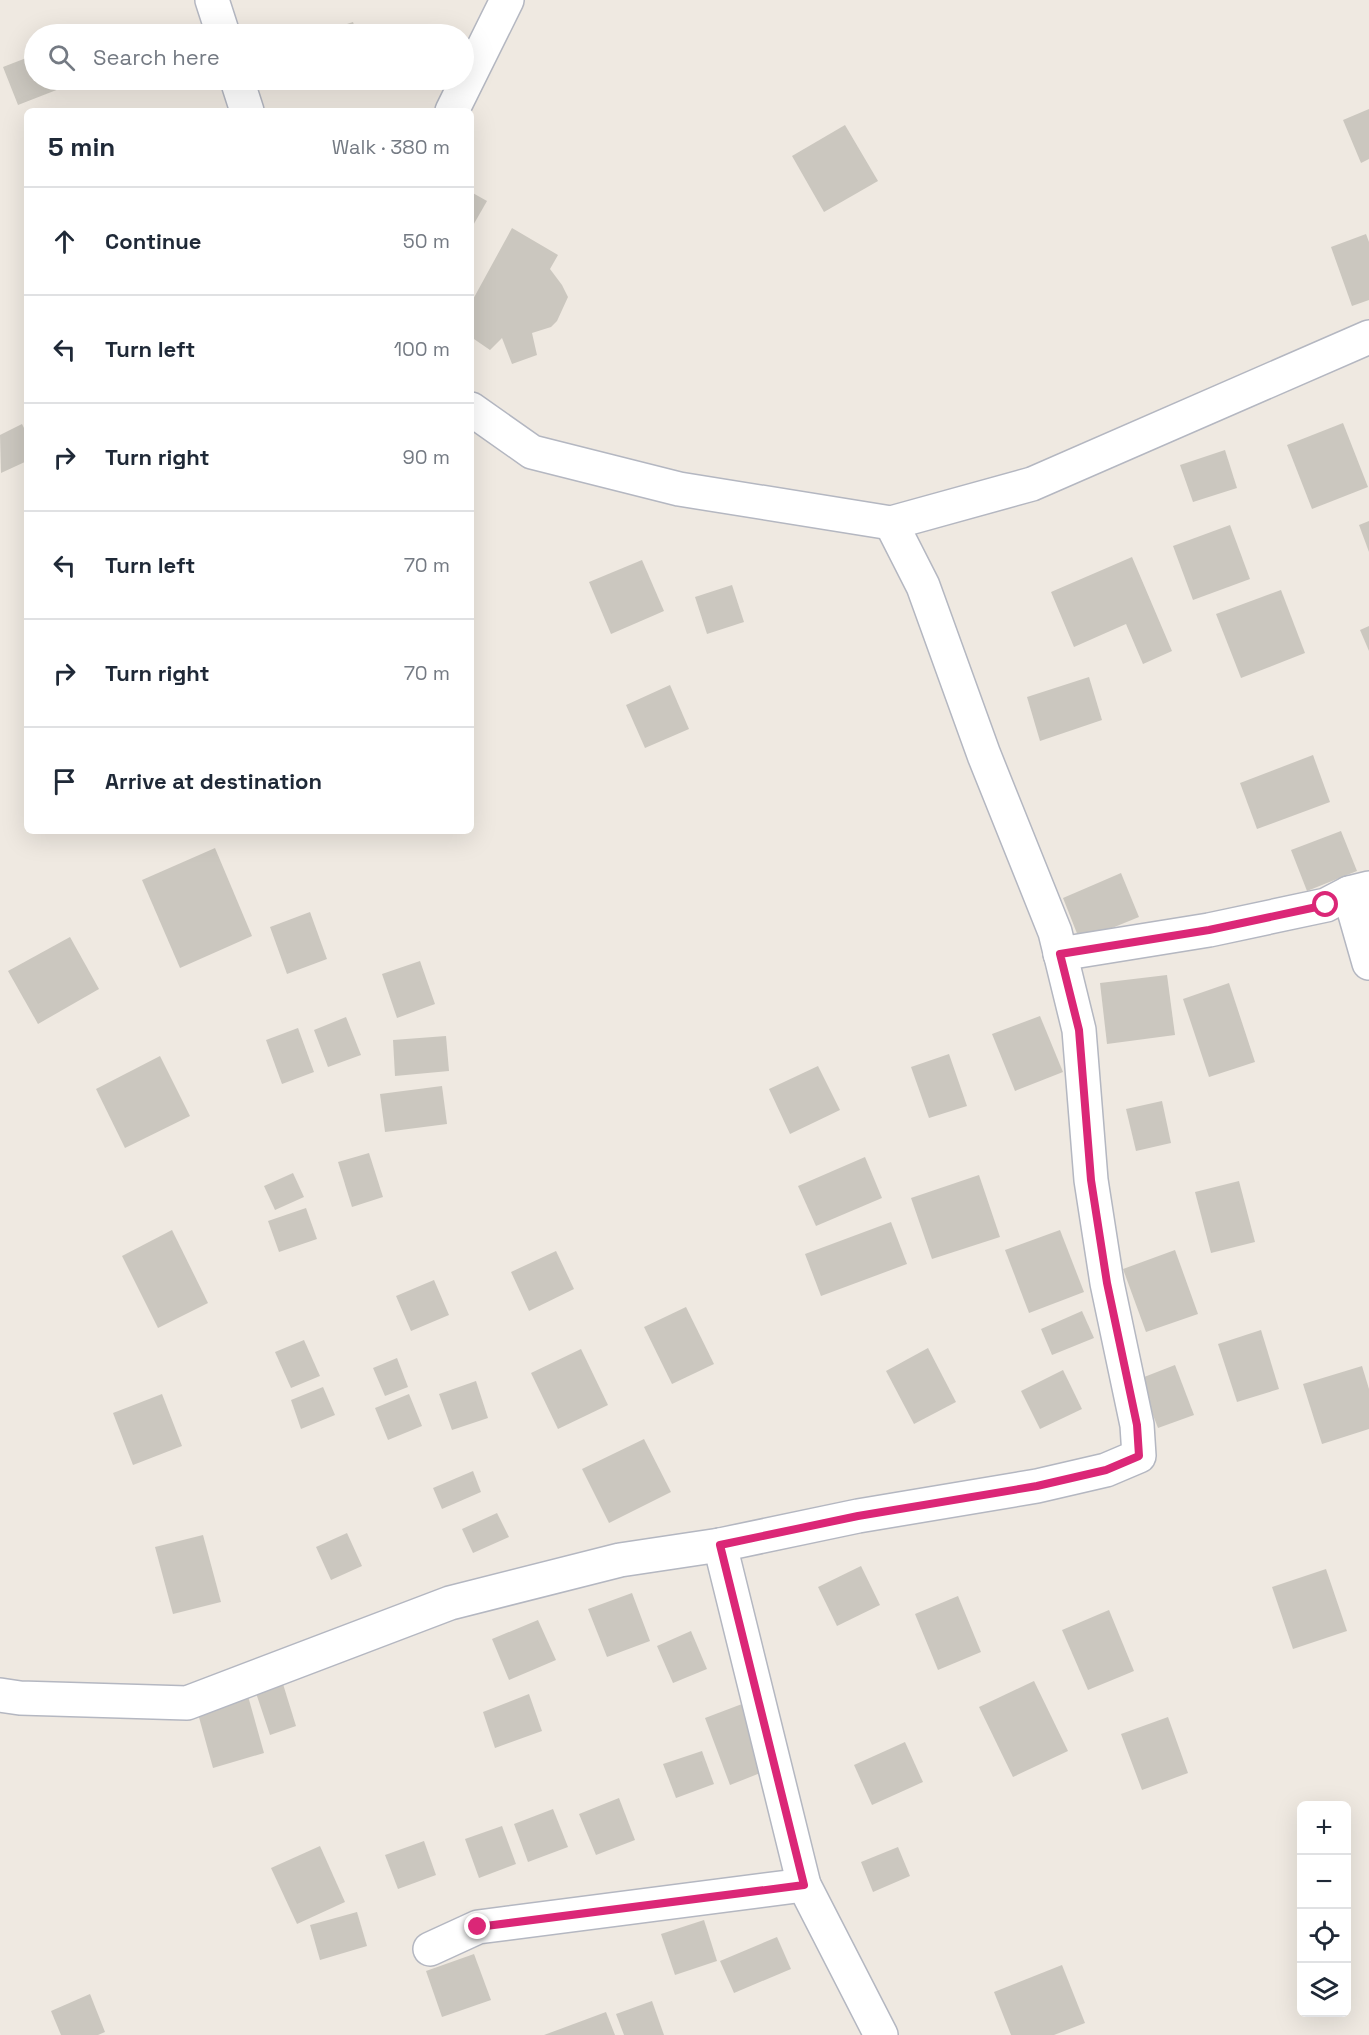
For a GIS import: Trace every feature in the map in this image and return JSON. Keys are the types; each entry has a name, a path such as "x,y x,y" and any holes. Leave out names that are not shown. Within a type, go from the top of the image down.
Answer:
{"street":[{"path":"212,0 220,24"},
{"path":"474,67 507,0"},
{"path":"240,90 246,108"},
{"path":"453,108 462,90"},
{"path":"474,411 532,452 679,489 891,523 1032,484 1369,337"},
{"path":"0,1695 20,1698 187,1703 450,1603 620,1560 720,1545 858,1516 1037,1486 1106,1470 1139,1456 1137,1425 1107,1283 1091,1180 1079,1030 1055,933 984,755 923,586 891,523"},
{"path":"1060,954 1219,928 1326,905 1359,891 1369,963"},
{"path":"720,1545 804,1885 881,2035"},
{"path":"430,1949 478,1927 804,1885"}],"building":[{"path":"24,59 24,90 56,90 18,105 3,67"},
{"path":"1369,109 1369,159 1361,163 1343,120"},
{"path":"845,125 878,181 824,212 792,156"},
{"path":"474,194 487,201 474,224"},
{"path":"512,228 558,255 550,269 568,297 557,321 551,327 532,333 537,355 512,364 502,338 490,350 474,339 474,298"},
{"path":"1366,234 1369,242 1369,300 1352,306 1331,247"},
{"path":"1343,423 1368,487 1312,509 1287,445"},
{"path":"22,424 24,428 24,462 1,473 0,435"},
{"path":"1225,450 1237,488 1193,502 1180,465"},
{"path":"1369,521 1369,552 1359,525"},
{"path":"1230,525 1250,579 1193,600 1173,546"},
{"path":"1132,557 1172,651 1143,664 1126,624 1074,647 1051,592"},
{"path":"642,560 664,611 611,634 589,582"},
{"path":"732,585 744,622 707,634 695,597"},
{"path":"1281,590 1305,653 1241,678 1216,614"},
{"path":"1369,626 1369,651 1360,630"},
{"path":"1089,677 1102,720 1040,741 1027,697"},
{"path":"670,685 689,729 645,748 626,705"},
{"path":"1313,755 1330,802 1257,829 1240,783"},
{"path":"1341,831 1357,871 1307,891 1291,850"},
{"path":"215,848 252,936 180,968 142,880"},
{"path":"1121,873 1139,917 1080,941 1063,898"},
{"path":"310,912 327,959 287,974 270,927"},
{"path":"70,937 99,989 38,1024 8,971"},
{"path":"420,961 435,1004 397,1018 382,974"},
{"path":"1167,975 1175,1035 1107,1044 1100,983"},
{"path":"1229,983 1255,1062 1209,1077 1183,999"},
{"path":"1040,1016 1063,1072 1015,1091 992,1034"},
{"path":"346,1017 361,1055 328,1067 314,1030"},
{"path":"298,1028 314,1072 282,1084 266,1040"},
{"path":"446,1036 449,1071 395,1076 393,1040"},
{"path":"949,1054 967,1106 929,1118 911,1067"},
{"path":"160,1056 190,1116 125,1148 96,1089"},
{"path":"818,1066 840,1110 790,1134 769,1089"},
{"path":"442,1086 447,1124 385,1132 380,1094"},
{"path":"1162,1101 1171,1143 1136,1151 1126,1109"},
{"path":"369,1153 383,1197 352,1207 338,1162"},
{"path":"865,1157 882,1198 816,1226 798,1186"},
{"path":"293,1173 304,1197 275,1210 264,1186"},
{"path":"979,1175 1000,1237 932,1259 911,1198"},
{"path":"1239,1181 1255,1242 1211,1253 1195,1192"},
{"path":"306,1208 317,1239 279,1252 268,1221"},
{"path":"891,1222 907,1264 821,1296 805,1254"},
{"path":"172,1230 208,1303 158,1328 122,1256"},
{"path":"1060,1230 1084,1292 1029,1313 1005,1250"},
{"path":"1175,1250 1198,1314 1146,1332 1123,1269"},
{"path":"556,1251 574,1289 529,1311 511,1272"},
{"path":"434,1280 449,1315 411,1331 396,1296"},
{"path":"686,1307 714,1364 672,1384 644,1327"},
{"path":"1082,1311 1094,1338 1052,1355 1041,1329"},
{"path":"1261,1330 1279,1389 1237,1402 1218,1344"},
{"path":"304,1340 320,1376 291,1388 275,1352"},
{"path":"928,1348 956,1402 914,1424 886,1371"},
{"path":"581,1349 608,1405 558,1429 531,1373"},
{"path":"397,1358 408,1387 385,1396 373,1368"},
{"path":"1175,1365 1194,1415 1158,1428 1139,1379"},
{"path":"1362,1366 1369,1389 1369,1429 1322,1444 1303,1384"},
{"path":"1063,1370 1082,1409 1040,1429 1021,1391"},
{"path":"476,1381 488,1418 452,1430 439,1394"},
{"path":"323,1387 335,1415 301,1429 291,1400"},
{"path":"162,1394 182,1446 133,1465 113,1413"},
{"path":"409,1394 422,1426 388,1440 375,1408"},
{"path":"644,1439 671,1492 609,1523 582,1469"},
{"path":"473,1471 481,1492 442,1509 433,1488"},
{"path":"497,1513 509,1537 473,1553 462,1529"},
{"path":"347,1533 362,1566 331,1580 316,1547"},
{"path":"203,1535 221,1602 173,1614 155,1547"},
{"path":"861,1566 880,1605 837,1626 818,1587"},
{"path":"1326,1569 1347,1631 1293,1649 1272,1587"},
{"path":"632,1593 650,1641 607,1657 588,1609"},
{"path":"958,1596 981,1652 938,1670 915,1614"},
{"path":"1109,1610 1134,1671 1088,1690 1062,1630"},
{"path":"538,1620 556,1660 509,1680 492,1639"},
{"path":"691,1631 707,1669 673,1683 657,1646"},
{"path":"1034,1681 1068,1751 1013,1777 979,1707"},
{"path":"283,1684 296,1726 270,1735 256,1693"},
{"path":"529,1694 542,1731 495,1748 483,1712"},
{"path":"248,1696 264,1753 213,1768 197,1710"},
{"path":"742,1704 768,1770 730,1785 705,1718"},
{"path":"1168,1717 1188,1773 1142,1790 1121,1734"},
{"path":"905,1742 923,1782 872,1805 854,1765"},
{"path":"702,1751 714,1784 676,1798 663,1764"},
{"path":"619,1798 635,1840 596,1855 579,1814"},
{"path":"553,1809 568,1847 528,1862 514,1824"},
{"path":"502,1826 516,1864 479,1878 465,1839"},
{"path":"424,1841 436,1875 398,1889 385,1855"},
{"path":"320,1846 345,1902 297,1924 271,1868"},
{"path":"898,1847 910,1876 873,1892 861,1862"},
{"path":"357,1912 367,1946 320,1960 310,1925"},
{"path":"704,1920 717,1961 675,1975 661,1934"},
{"path":"777,1937 791,1969 734,1993 720,1961"},
{"path":"474,1954 491,2000 442,2017 426,1971"},
{"path":"1062,1965 1085,2023 1054,2035 1011,2035 994,1992"},
{"path":"90,1994 105,2032 98,2035 61,2035 51,2011"},
{"path":"652,2001 664,2035 624,2035 616,2014"},
{"path":"606,2012 615,2035 544,2035"}],"route":[{"path":"478,1927 804,1885 720,1545 858,1516 1037,1486 1106,1470 1139,1456 1137,1425 1107,1283 1091,1180 1079,1030 1060,954 1209,930 1326,905"}]}
